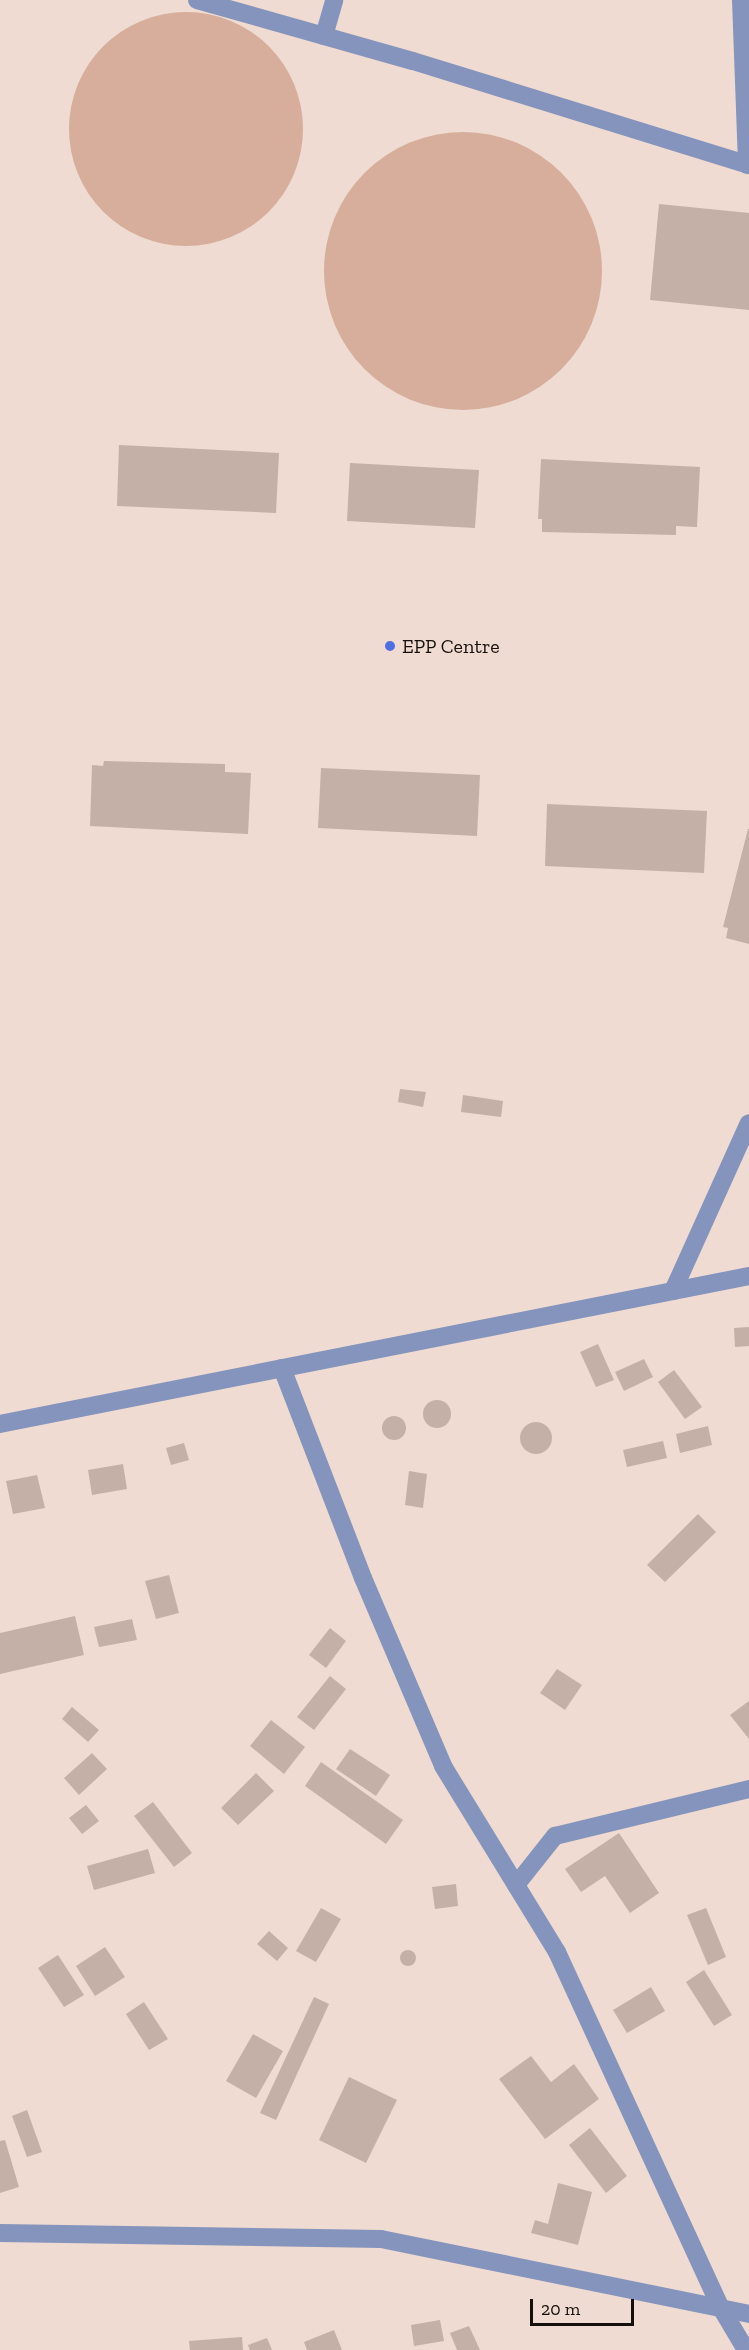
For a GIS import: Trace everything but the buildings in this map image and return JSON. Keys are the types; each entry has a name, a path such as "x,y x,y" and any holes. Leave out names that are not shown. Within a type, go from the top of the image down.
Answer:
{"street":[{"path":"197,0 324,36 748,165 741,0"},
{"path":"324,36 334,0"},
{"path":"673,1291 749,1123"},
{"path":"0,1424 749,1276"},
{"path":"282,1368 363,1578 443,1766 557,1952 721,2308 746,2350"},
{"path":"516,1886 555,1836 749,1789"},
{"path":"0,2233 381,2239 749,2314"}],"shaded area":[{"path":"186,12 209,14 231,21 251,32 269,46 283,64 294,84 301,106 303,129 301,152 294,174 283,194 269,212 251,226 231,237 209,244 186,246 163,244 141,237 121,226 103,212 89,194 78,174 71,152 69,129 71,106 78,84 89,64 103,46 121,32 141,21 163,14"},
{"path":"463,132 490,135 516,143 540,156 561,173 578,194 591,218 599,244 602,271 599,298 591,324 578,348 561,369 540,386 516,399 490,407 463,410 436,407 410,399 386,386 365,369 348,348 335,324 327,298 324,271 327,244 335,218 348,194 365,173 386,156 410,143 436,135"}],"place":[{"name":"EPP Centre","path":"390,646"}]}
